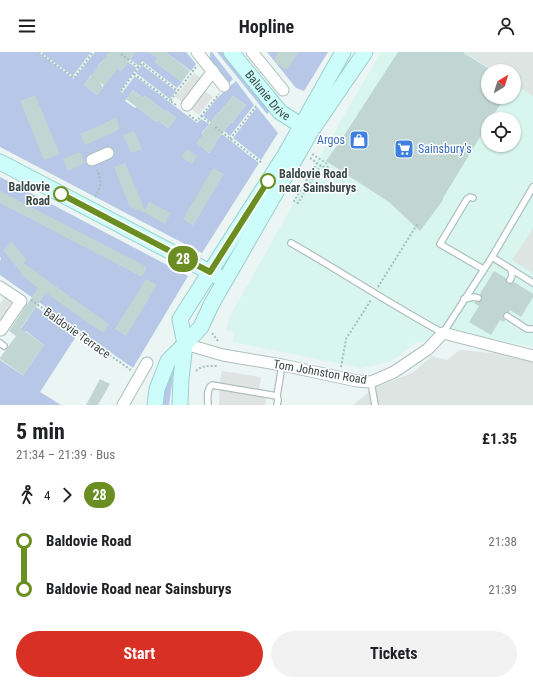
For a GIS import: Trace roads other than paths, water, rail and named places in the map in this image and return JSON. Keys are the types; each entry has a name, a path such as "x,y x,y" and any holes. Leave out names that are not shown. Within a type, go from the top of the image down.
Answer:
{"main road":[{"path":"155,405 157,389 168,361 201,327 211,305 306,129 344,52"},
{"path":"180,405 181,378 185,344 180,319 285,155 365,52"},
{"name":"Balunie Drive","path":"235,54 280,112 306,129"},
{"path":"0,162 225,280"}],"street":[{"path":"197,52 224,86"},
{"path":"252,52 283,90"},
{"path":"187,105 213,71"},
{"path":"92,160 108,153"},
{"path":"0,287 21,301 0,330"},
{"path":"443,333 533,356"},
{"name":"Tom Johnston Road","path":"185,344 223,355 282,365 357,381 371,382 394,372 428,349 443,333"},
{"path":"122,405 147,363"}],"lane":[{"path":"291,243 339,270 412,316 443,333 492,257 533,187"},
{"path":"474,198 470,197 468,199 440,244 483,270"},
{"path":"492,257 533,283"},
{"path":"510,280 512,276 512,269"},
{"path":"464,299 474,297 478,298"},
{"path":"507,316 527,329 533,329"},
{"path":"277,405 282,365"},
{"path":"371,382 375,405"},
{"path":"208,405 208,390 209,386 212,385 277,396"}],"place":[{"name":"Argos","path":"359,140"},
{"name":"Sainsbury's","path":"404,149"},
{"name":"Baldovie Road near Sainsburys","path":"268,181"},
{"name":"Baldovie Road","path":"61,194"}]}
